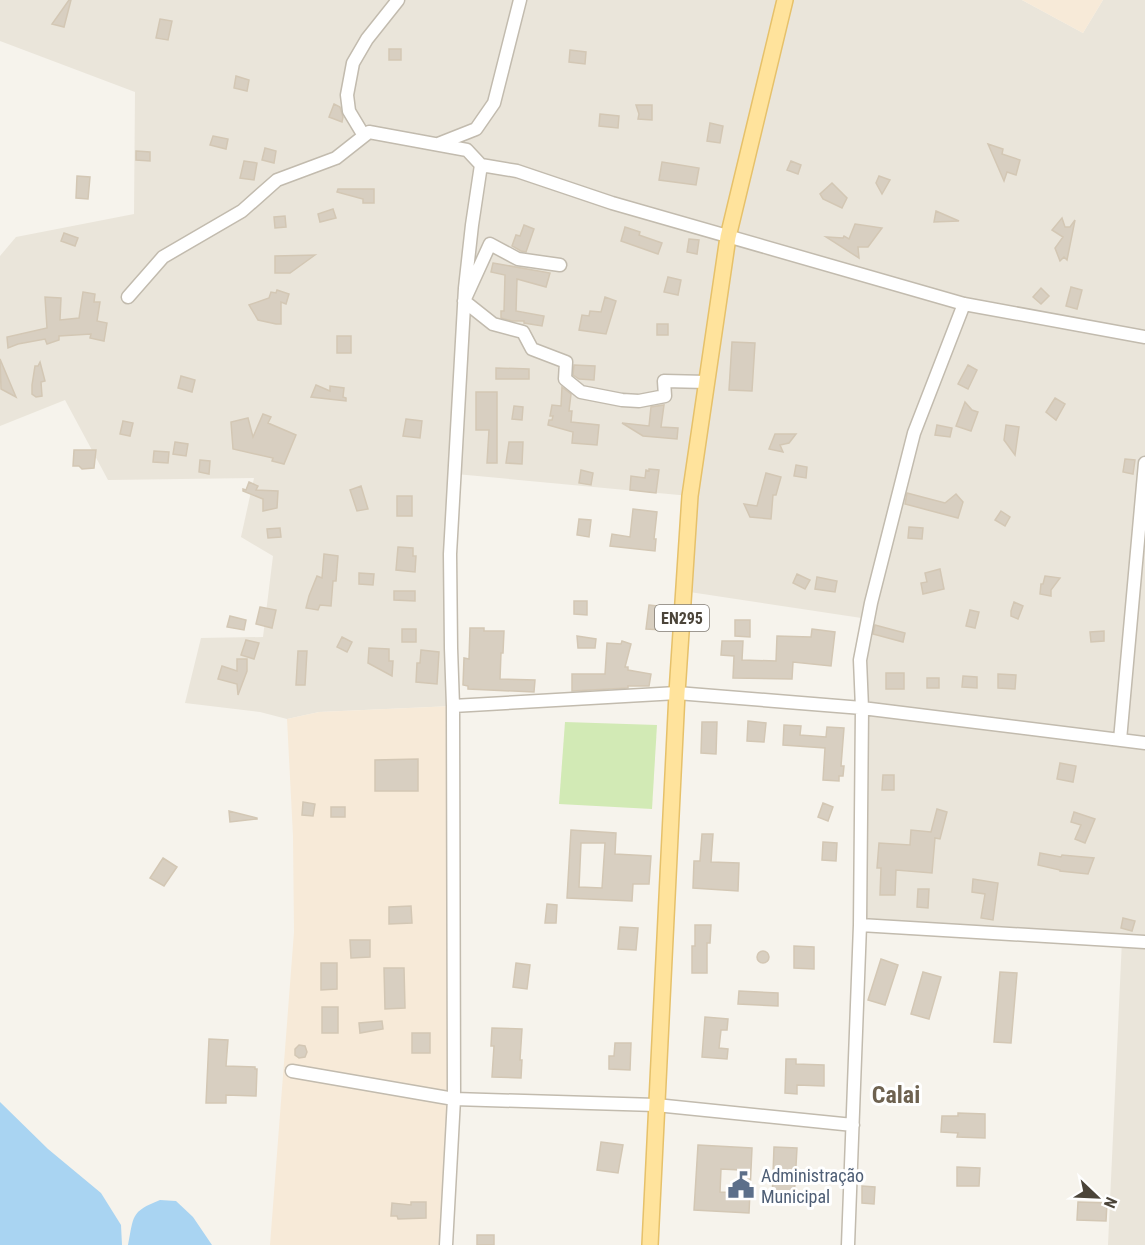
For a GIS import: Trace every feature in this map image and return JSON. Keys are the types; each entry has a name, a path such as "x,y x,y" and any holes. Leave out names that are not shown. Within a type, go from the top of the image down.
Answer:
{"main road":[{"name":"EN295","path":"650,1245 676,693 690,496 728,237 785,0"}],"street":[{"path":"361,131 349,111 347,95 353,63 367,39 398,0"},
{"path":"437,144 476,129 494,103 520,0"},
{"path":"128,297 163,257 242,210 277,180 336,158 369,132 467,150 482,165 517,171 612,203 964,304 1145,337"},
{"path":"446,1245 454,1099 453,706 450,554 464,301 472,225 482,165"},
{"path":"464,301 490,244 518,259 560,265"},
{"path":"464,301 493,324 524,332 532,349 566,362 565,379 581,392 622,400 639,400 665,396 664,381 707,382"},
{"path":"848,1245 860,925 862,708 860,660 871,603 914,433 964,304"},
{"path":"1120,740 1145,463"},
{"path":"453,706 676,693 862,708 1145,743"},
{"path":"860,925 1145,942"},
{"path":"292,1071 454,1099 656,1105 853,1125"}],"shaded area":[{"path":"0,0 1022,0 1083,33 1103,0 1145,0 1145,1245 1108,1245 1122,940 860,925 862,708 868,619 683,591 690,496 456,474 453,706 319,712 287,719 260,712 185,703 201,638 263,637 273,556 241,537 254,478 108,480 65,400 0,426 0,256 16,237 134,214 135,92 0,41"},
{"path":"1022,0 1103,0 1083,33"},
{"path":"453,706 446,1245 270,1245 294,932 293,836 287,719 319,712"}],"green space":[{"path":"565,722 657,725 652,809 559,804"}],"water":[{"path":"0,1102 48,1149 101,1193 121,1225 122,1245 0,1245"},
{"path":"160,1200 176,1201 193,1217 212,1245 128,1245 135,1216 143,1208"}],"building":[{"path":"71,0 64,27 52,24"},
{"path":"160,19 172,21 168,40 156,38"},
{"path":"389,49 401,49 401,60 389,60"},
{"path":"570,50 586,52 585,64 569,62"},
{"path":"236,76 249,80 247,91 234,88"},
{"path":"334,104 340,107 342,122 329,117"},
{"path":"636,105 652,105 652,120 638,119"},
{"path":"600,114 619,116 618,128 599,126"},
{"path":"710,123 723,126 720,143 707,141"},
{"path":"213,136 228,139 226,149 210,145"},
{"path":"988,144 1003,149 1002,154 1020,160 1016,175 1007,172 1004,181"},
{"path":"265,148 276,151 274,163 262,160"},
{"path":"136,151 150,152 150,161 136,160"},
{"path":"244,161 257,163 254,180 240,178"},
{"path":"791,161 801,165 798,174 787,170"},
{"path":"662,162 699,168 696,185 659,180"},
{"path":"77,176 90,177 88,199 76,198"},
{"path":"879,176 890,180 882,194 876,183"},
{"path":"832,183 847,198 842,208 823,199 820,194"},
{"path":"338,189 374,189 374,203 363,203 363,199 337,192"},
{"path":"333,209 336,218 320,222 318,214"},
{"path":"936,211 959,221 934,222"},
{"path":"285,216 286,227 275,228 274,217"},
{"path":"1062,218 1065,227 1070,227 1075,220 1067,260 1064,257 1060,261 1055,248 1063,237 1052,230"},
{"path":"855,224 882,228 868,247 858,247 859,258 826,237 843,238 844,236 849,239"},
{"path":"524,225 534,229 526,252 512,246 516,235 520,236"},
{"path":"625,227 662,243 658,254 621,241"},
{"path":"64,233 78,238 75,246 61,241"},
{"path":"689,239 699,240 697,254 687,252"},
{"path":"315,255 290,273 275,273 275,256"},
{"path":"493,263 550,273 546,287 517,279 516,311 544,316 542,326 501,318 501,311 504,311 505,275 491,272"},
{"path":"668,277 681,280 678,295 664,292"},
{"path":"1071,287 1082,290 1077,309 1066,306"},
{"path":"1041,288 1049,296 1041,304 1033,297"},
{"path":"277,290 289,294 286,304 281,302 281,324 258,320 249,305 269,298 271,292 276,293"},
{"path":"83,292 95,294 94,302 100,302 97,321 107,323 104,341 90,338 91,334 59,336 59,340 47,344 45,339 8,348 7,337 47,328 45,297 61,298 60,320 79,318"},
{"path":"605,297 616,301 606,334 579,330 582,315 589,316 590,311 601,312"},
{"path":"657,324 668,324 668,335 657,335"},
{"path":"337,336 351,336 351,353 337,353"},
{"path":"732,342 755,343 752,391 729,390"},
{"path":"0,359 16,397 1,389"},
{"path":"40,362 45,381 41,382 42,396 36,397 32,394 32,385 35,366 38,366"},
{"path":"574,365 595,366 594,380 579,379 573,375"},
{"path":"968,365 977,370 968,389 958,384"},
{"path":"496,368 529,369 529,379 496,379"},
{"path":"181,376 195,380 192,392 178,388"},
{"path":"316,385 330,391 330,386 344,388 343,397 346,401 311,397"},
{"path":"562,387 571,394 569,411 572,411 571,422 599,425 597,445 572,443 573,432 548,425 553,416 550,416 552,405 561,406"},
{"path":"476,392 497,392 497,463 487,463 489,430 476,430"},
{"path":"1055,398 1065,404 1056,420 1046,412"},
{"path":"965,402 972,410 978,412 971,431 956,426"},
{"path":"664,405 661,427 678,428 677,439 643,436 622,423 649,426 651,407"},
{"path":"514,406 523,407 522,420 512,419"},
{"path":"263,414 271,417 268,423 296,435 284,464 272,461 273,458 233,449 231,422 248,418 253,437"},
{"path":"406,419 422,421 420,438 403,436"},
{"path":"123,421 133,423 130,436 120,434"},
{"path":"937,425 952,428 950,437 935,435"},
{"path":"1006,425 1019,427 1015,455 1004,440"},
{"path":"775,434 796,434 789,443 780,445 783,452 769,449"},
{"path":"175,442 188,444 186,456 173,454"},
{"path":"509,442 523,442 522,464 506,463"},
{"path":"74,450 96,450 94,468 82,469 79,466 73,466"},
{"path":"154,451 169,452 168,463 153,462"},
{"path":"1125,459 1135,460 1133,474 1123,472"},
{"path":"200,460 210,461 209,474 199,472"},
{"path":"796,465 807,467 806,478 794,476"},
{"path":"649,469 659,470 656,493 630,490 631,476 645,478 646,470 649,471"},
{"path":"581,470 593,473 591,485 579,483"},
{"path":"766,473 781,477 776,495 773,495 771,519 750,517 744,504 757,506"},
{"path":"249,482 258,486 256,490 278,491 277,508 263,511 263,499 243,491 243,489 246,490"},
{"path":"361,486 368,509 357,511 350,490"},
{"path":"907,493 945,503 956,494 963,502 958,518 905,504"},
{"path":"397,496 412,496 412,516 397,516"},
{"path":"633,509 657,512 655,551 610,546 612,534 630,537"},
{"path":"1001,511 1010,517 1005,526 995,520"},
{"path":"579,519 591,520 589,537 577,535"},
{"path":"909,527 923,528 922,539 908,538"},
{"path":"280,528 281,537 268,538 267,529"},
{"path":"398,547 413,548 413,556 416,556 415,572 396,570"},
{"path":"324,554 338,556 331,606 320,605 318,610 306,608 317,576 322,578"},
{"path":"940,569 944,589 923,594 921,583 927,582 925,573"},
{"path":"359,573 374,574 373,585 359,584"},
{"path":"797,574 810,580 805,589 793,583"},
{"path":"1045,576 1060,578 1051,590 1051,596 1040,594"},
{"path":"817,577 837,581 835,592 815,589"},
{"path":"394,591 415,591 415,601 394,600"},
{"path":"574,601 587,601 587,615 574,614"},
{"path":"1014,602 1023,606 1018,619 1011,616"},
{"path":"649,605 665,607 663,630 646,629"},
{"path":"260,607 276,610 272,628 256,624"},
{"path":"970,610 979,612 975,628 966,626"},
{"path":"230,616 246,620 244,630 227,627"},
{"path":"735,620 750,620 750,637 735,636"},
{"path":"875,625 905,633 903,642 873,634"},
{"path":"470,628 504,631 500,679 535,680 534,692 468,689 468,686 463,685 464,658 469,659"},
{"path":"402,629 416,629 416,642 402,642"},
{"path":"812,629 835,632 831,666 793,662 792,679 733,678 734,656 721,655 722,641 743,641 742,660 776,661 777,636 811,637"},
{"path":"1104,631 1104,641 1091,642 1090,632"},
{"path":"577,636 596,639 595,648 578,648"},
{"path":"342,637 352,642 347,652 337,647"},
{"path":"246,640 259,643 254,659 241,655"},
{"path":"622,641 631,644 625,667 628,667 628,670 651,674 649,686 572,691 572,674 605,674 607,643 621,644"},
{"path":"369,648 389,649 389,661 393,661 392,676 368,663"},
{"path":"421,650 439,652 437,684 416,682 417,663 420,663"},
{"path":"298,651 307,651 305,685 296,685"},
{"path":"237,659 247,659 247,671 238,695 237,684 218,679 222,666 237,671"},
{"path":"886,673 904,673 904,689 886,689"},
{"path":"998,674 1016,675 1015,689 998,688"},
{"path":"963,676 977,677 977,688 962,687"},
{"path":"927,678 939,678 939,688 927,688"},
{"path":"748,721 766,723 764,742 747,741"},
{"path":"702,722 717,722 716,754 701,753"},
{"path":"784,725 801,726 800,735 826,737 827,727 844,728 841,766 844,766 843,776 839,776 839,781 823,780 825,748 783,745"},
{"path":"418,759 418,791 375,791 375,760"},
{"path":"1060,763 1076,766 1073,782 1057,779"},
{"path":"883,775 894,775 894,790 882,790"},
{"path":"303,802 315,804 313,816 302,815"},
{"path":"823,803 833,807 828,821 818,817"},
{"path":"331,807 345,807 345,817 331,817"},
{"path":"937,809 947,812 940,839 935,838 932,873 896,870 895,895 880,895 881,868 877,868 879,843 910,845 911,830 931,832"},
{"path":"229,811 257,818 257,819 230,822"},
{"path":"1074,812 1095,819 1085,843 1075,839 1081,825 1071,822"},
{"path":"571,830 616,833 615,854 651,856 649,884 633,884 632,901 567,898","holes":["581,843 605,843 602,888 579,887"]},
{"path":"702,834 713,834 711,862 739,863 738,891 693,888 694,861 700,861"},
{"path":"823,842 837,843 836,861 822,860"},
{"path":"1040,853 1061,857 1062,855 1094,858 1088,874 1060,871 1038,865"},
{"path":"163,858 177,867 164,886 150,878"},
{"path":"973,879 998,883 993,920 981,918 985,894 972,892"},
{"path":"918,889 929,889 928,908 917,907"},
{"path":"547,904 557,905 556,923 545,923"},
{"path":"411,906 412,923 389,924 389,907"},
{"path":"1123,918 1135,921 1132,931 1121,928"},
{"path":"695,925 711,925 710,943 707,943 707,973 692,973"},
{"path":"620,927 638,928 636,950 618,949"},
{"path":"350,940 370,940 370,957 351,958"},
{"path":"794,946 814,947 814,969 794,968"},
{"path":"765,951 769,957 765,963 761,963 757,955"},
{"path":"881,959 898,965 885,1005 868,1000"},
{"path":"321,963 337,963 337,989 321,990"},
{"path":"516,963 530,965 527,989 513,987"},
{"path":"384,968 404,968 405,1008 385,1009"},
{"path":"923,972 941,977 929,1019 911,1014"},
{"path":"1000,972 1017,973 1011,1043 994,1042"},
{"path":"739,991 778,993 778,1006 738,1004"},
{"path":"322,1007 338,1007 338,1033 322,1033"},
{"path":"705,1017 728,1019 727,1030 721,1030 719,1048 728,1049 727,1059 702,1057"},
{"path":"382,1021 383,1029 360,1033 359,1023"},
{"path":"492,1028 522,1029 521,1078 492,1077 494,1046 491,1046"},
{"path":"412,1033 430,1033 430,1053 412,1053"},
{"path":"209,1039 228,1040 226,1066 257,1069 256,1096 226,1095 226,1103 206,1103"},
{"path":"615,1043 631,1043 630,1070 609,1069 609,1056 614,1056"},
{"path":"299,1045 305,1046 307,1052 305,1057 299,1058 295,1055 295,1049"},
{"path":"786,1059 796,1059 796,1064 824,1065 824,1086 797,1085 797,1094 785,1093"},
{"path":"958,1113 985,1114 985,1138 957,1137 958,1133 941,1132 942,1116 958,1116"},
{"path":"601,1142 623,1145 618,1173 597,1170"},
{"path":"698,1145 752,1148 749,1213 694,1210","holes":["721,1169 740,1170 739,1193 720,1192"]},
{"path":"774,1147 797,1148 794,1201 772,1200"},
{"path":"957,1167 980,1168 979,1186 957,1186"},
{"path":"862,1186 875,1187 874,1204 862,1203"},
{"path":"411,1202 426,1202 426,1218 398,1219 397,1216 391,1216 392,1203 411,1205"},
{"path":"1078,1202 1107,1203 1106,1221 1077,1220"},
{"path":"477,1235 494,1235 494,1245 477,1245"}],"place":[{"name":"Administração Municipal","path":"741,1185"}],"district":[{"name":"Calai","path":"896,1095"}]}
